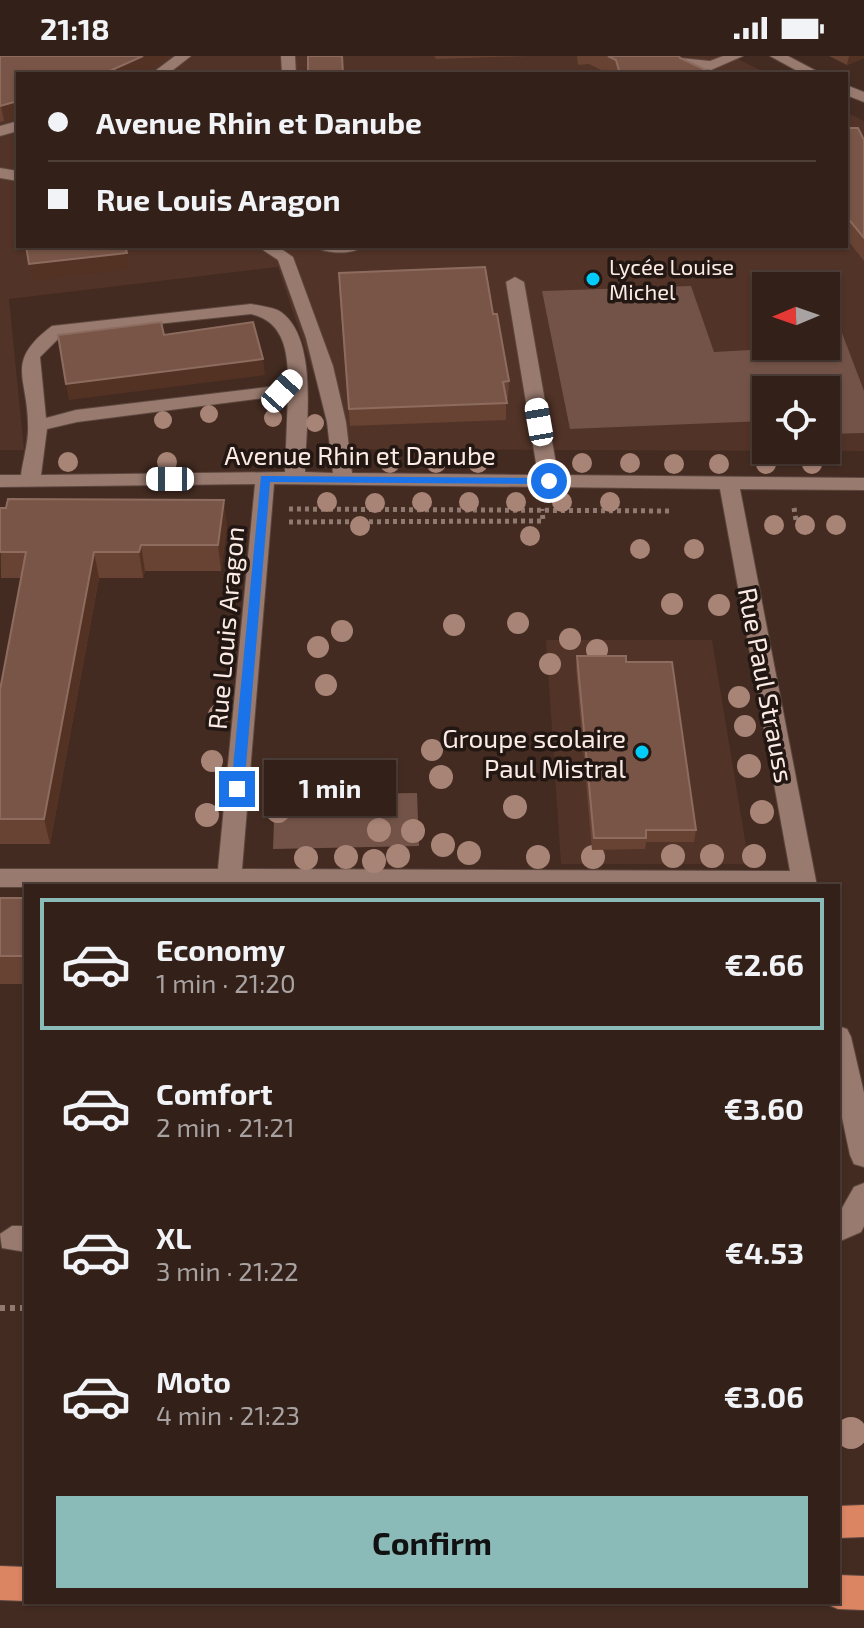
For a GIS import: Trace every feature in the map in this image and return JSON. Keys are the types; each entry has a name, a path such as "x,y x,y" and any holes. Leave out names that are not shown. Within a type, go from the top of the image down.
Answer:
{"highway":[{"path":"840,1522 864,1521"},
{"path":"0,1583 24,1584"},
{"path":"840,1592 864,1593"}],"street":[{"path":"161,72 184,56"},
{"path":"698,56 717,70"},
{"path":"651,59 717,70 736,56"},
{"path":"777,56 811,72"},
{"path":"269,248 285,257 316,344 340,429 343,479"},
{"path":"515,282 549,481"},
{"path":"30,480 38,426 29,366 31,356 58,330 220,309 251,309 275,316 287,330 297,375 295,479"},
{"path":"38,426 76,416 282,391 297,375"},
{"name":"Avenue Rhin et Danube","path":"0,481 265,478 864,484"},
{"name":"Rue Louis Aragon","path":"229,878 265,478"},
{"name":"Rue Paul Strauss","path":"729,483 804,883"},
{"path":"0,878 151,882 229,878 804,883"},
{"path":"840,1046 864,1155"},
{"path":"844,1226 864,1196"}],"path":[{"path":"264,509 542,512"},
{"path":"0,1308 24,1308"}],"shaded area":[{"name":"Lycée Louise Michel","path":"0,56 732,56 764,72 16,72 16,248 848,248 848,113 864,121 864,451 840,451 840,376 752,376 752,451 330,449 332,429 278,267 9,299 24,450 0,450"},
{"path":"691,286 714,352 752,350 752,360 840,360 840,328 864,391 864,433 840,434 840,376 752,376 752,422 570,429 542,291"},
{"name":"Groupe scolaire Paul Mistral","path":"546,640 712,640 749,864 561,864"},
{"path":"417,793 419,846 273,849 275,795"}],"building":[{"path":"0,56 143,56 107,72 16,72 16,102 0,106"},
{"path":"308,56 342,56 343,72 308,72"},
{"path":"608,56 679,56 710,72 619,72 616,60"},
{"path":"848,128 858,128 864,140 864,238 848,218"},
{"path":"26,248 126,248 127,253 29,264"},
{"path":"485,267 509,381 503,382 507,403 349,409 339,273"},
{"path":"161,322 164,335 253,322 263,359 66,384 58,335"},
{"path":"8,499 224,500 218,545 141,545 139,552 94,552 44,819 0,819 0,690 26,552 0,552 0,508 6,508"},
{"path":"577,656 626,656 626,662 672,662 696,830 646,830 646,838 594,838"},
{"path":"0,898 24,898 24,956 0,956"}],"place":[{"name":"Lycée Louise Michel","path":"593,279"},
{"name":"Groupe scolaire Paul Mistral","path":"642,752"}],"route":[{"path":"237,789 265,478 549,481"}]}
